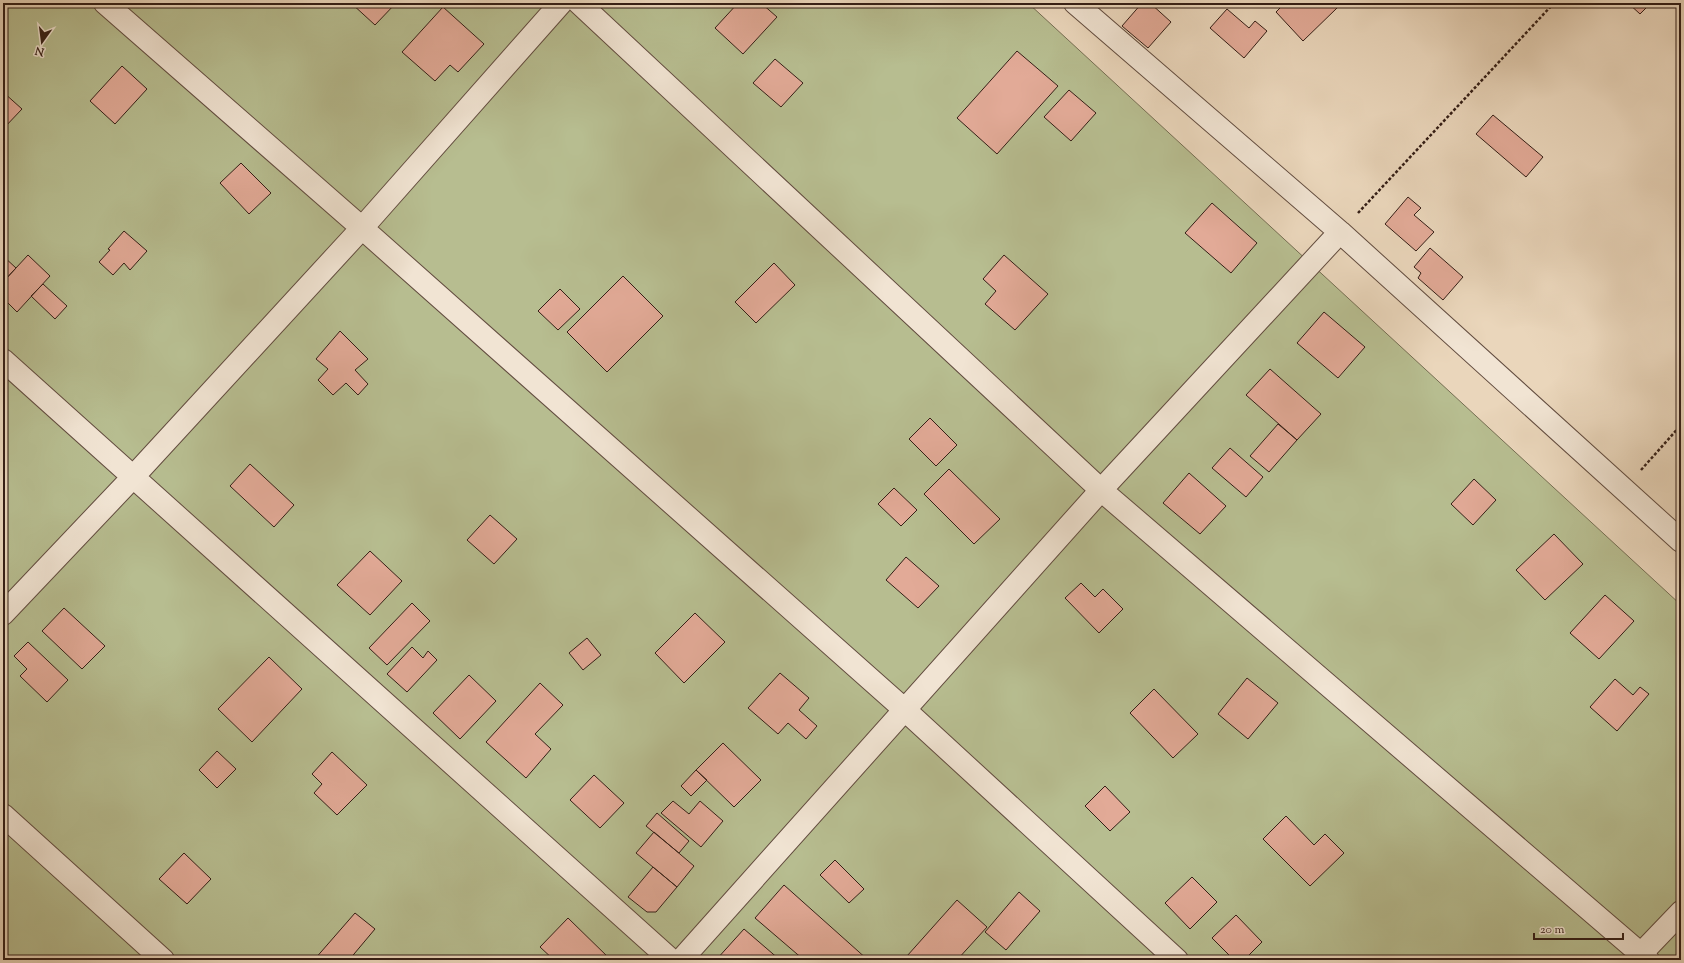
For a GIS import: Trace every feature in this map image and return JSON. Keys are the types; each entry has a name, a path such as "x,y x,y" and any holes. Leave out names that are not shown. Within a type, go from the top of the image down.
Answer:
{"street":[{"path":"105,3 362,228 905,710 1177,960"},
{"path":"3,614 133,477 362,228 561,3"},
{"path":"579,3 1101,490 1642,958 1681,912"},
{"path":"1075,3 1340,232 1681,541"},
{"path":"681,960 1101,490 1340,232"},
{"path":"3,360 671,960"},
{"path":"3,815 164,960"}],"path":[{"path":"1340,232 1554,3"},
{"path":"1623,490 1681,425"}],"green space":[{"path":"3,3 1028,3 1681,605 1681,960 3,960"}],"building":[{"path":"351,3 396,3 375,25"},
{"path":"738,3 761,3 777,17 743,54 715,28"},
{"path":"1142,3 1150,3 1171,22 1148,48 1122,26"},
{"path":"1279,3 1333,3 1337,8 1303,41 1276,12 1282,6"},
{"path":"1628,3 1651,3 1640,14"},
{"path":"443,7 484,44 458,72 450,65 435,81 402,52"},
{"path":"1227,9 1249,28 1255,21 1267,31 1244,58 1210,28"},
{"path":"1017,51 1058,86 997,154 957,118"},
{"path":"775,59 803,83 781,107 753,83"},
{"path":"122,66 147,89 115,124 90,101"},
{"path":"1069,90 1096,113 1071,141 1044,117"},
{"path":"3,92 22,109 3,129"},
{"path":"1493,115 1543,157 1526,177 1476,134"},
{"path":"241,163 271,193 249,214 220,183"},
{"path":"1408,197 1421,208 1414,215 1434,232 1416,251 1385,224"},
{"path":"1212,203 1257,243 1231,273 1185,233"},
{"path":"124,231 147,251 130,270 124,263 113,275 99,262"},
{"path":"1430,248 1463,277 1443,300 1418,278 1421,273 1414,267"},
{"path":"28,255 50,276 17,312 3,298 3,282"},
{"path":"1004,255 1048,294 1015,330 985,304 996,291 983,279"},
{"path":"3,256 16,268 3,282"},
{"path":"774,263 795,285 756,323 735,302"},
{"path":"623,276 663,316 607,372 567,332"},
{"path":"43,284 67,306 55,319 31,296"},
{"path":"560,289 580,309 558,330 538,311"},
{"path":"1324,312 1365,347 1338,378 1297,343"},
{"path":"340,331 368,359 355,370 368,384 358,395 346,383 333,395 318,380 328,369 316,359"},
{"path":"1270,369 1321,414 1297,440 1246,395"},
{"path":"930,418 957,445 936,466 909,439"},
{"path":"1278,424 1297,440 1269,472 1250,456"},
{"path":"1230,448 1263,477 1246,497 1212,468"},
{"path":"250,464 294,505 274,527 230,486"},
{"path":"949,469 1000,519 974,544 924,494"},
{"path":"1189,473 1226,506 1200,534 1163,503"},
{"path":"1474,479 1496,500 1473,525 1451,504"},
{"path":"894,488 917,510 901,526 878,504"},
{"path":"490,515 517,539 494,564 467,540"},
{"path":"1554,534 1583,564 1545,600 1516,570"},
{"path":"370,551 402,581 370,615 337,585"},
{"path":"906,557 939,586 918,608 886,580"},
{"path":"1081,583 1095,597 1103,589 1123,609 1099,633 1065,598"},
{"path":"1605,595 1634,621 1599,659 1570,633"},
{"path":"412,603 430,621 387,665 369,648"},
{"path":"64,608 105,646 82,669 42,631"},
{"path":"695,613 725,642 684,683 655,653"},
{"path":"587,638 601,655 583,670 569,653"},
{"path":"28,642 68,680 47,702 20,676 27,669 14,656"},
{"path":"412,647 423,658 428,651 437,660 407,692 387,674"},
{"path":"269,657 302,689 252,742 218,709"},
{"path":"780,673 809,698 799,710 817,726 806,739 788,723 778,734 748,708"},
{"path":"469,675 496,701 460,739 433,713"},
{"path":"1247,678 1278,703 1248,739 1218,714"},
{"path":"1615,679 1633,695 1640,687 1649,694 1617,731 1590,707"},
{"path":"540,683 563,705 535,734 551,749 526,778 486,742"},
{"path":"1154,689 1198,734 1173,758 1130,713"},
{"path":"723,743 761,780 734,807 696,770"},
{"path":"217,751 236,769 217,788 199,770"},
{"path":"332,752 367,785 337,815 314,793 322,784 312,774"},
{"path":"696,770 707,780 691,796 681,786"},
{"path":"594,775 624,803 600,828 570,800"},
{"path":"1105,786 1130,812 1110,831 1085,806"},
{"path":"673,801 689,814 700,801 723,821 701,847 661,813"},
{"path":"657,813 689,841 679,853 646,826"},
{"path":"1286,816 1314,845 1325,834 1344,853 1310,886 1263,839"},
{"path":"654,832 694,866 677,887 636,853"},
{"path":"184,853 211,879 187,904 159,879"},
{"path":"835,860 864,889 849,903 820,875"},
{"path":"653,867 677,887 656,912 647,912 628,897"},
{"path":"1192,877 1217,902 1190,929 1165,903"},
{"path":"784,885 868,960 804,960 755,918"},
{"path":"1019,892 1040,911 1006,950 985,932"},
{"path":"957,900 987,927 957,960 912,960 907,956"},
{"path":"355,913 375,929 349,960 314,960"},
{"path":"1236,915 1262,942 1244,960 1234,960 1212,938"},
{"path":"568,918 610,959 609,960 554,960 540,947"},
{"path":"744,929 780,960 716,960"}]}
